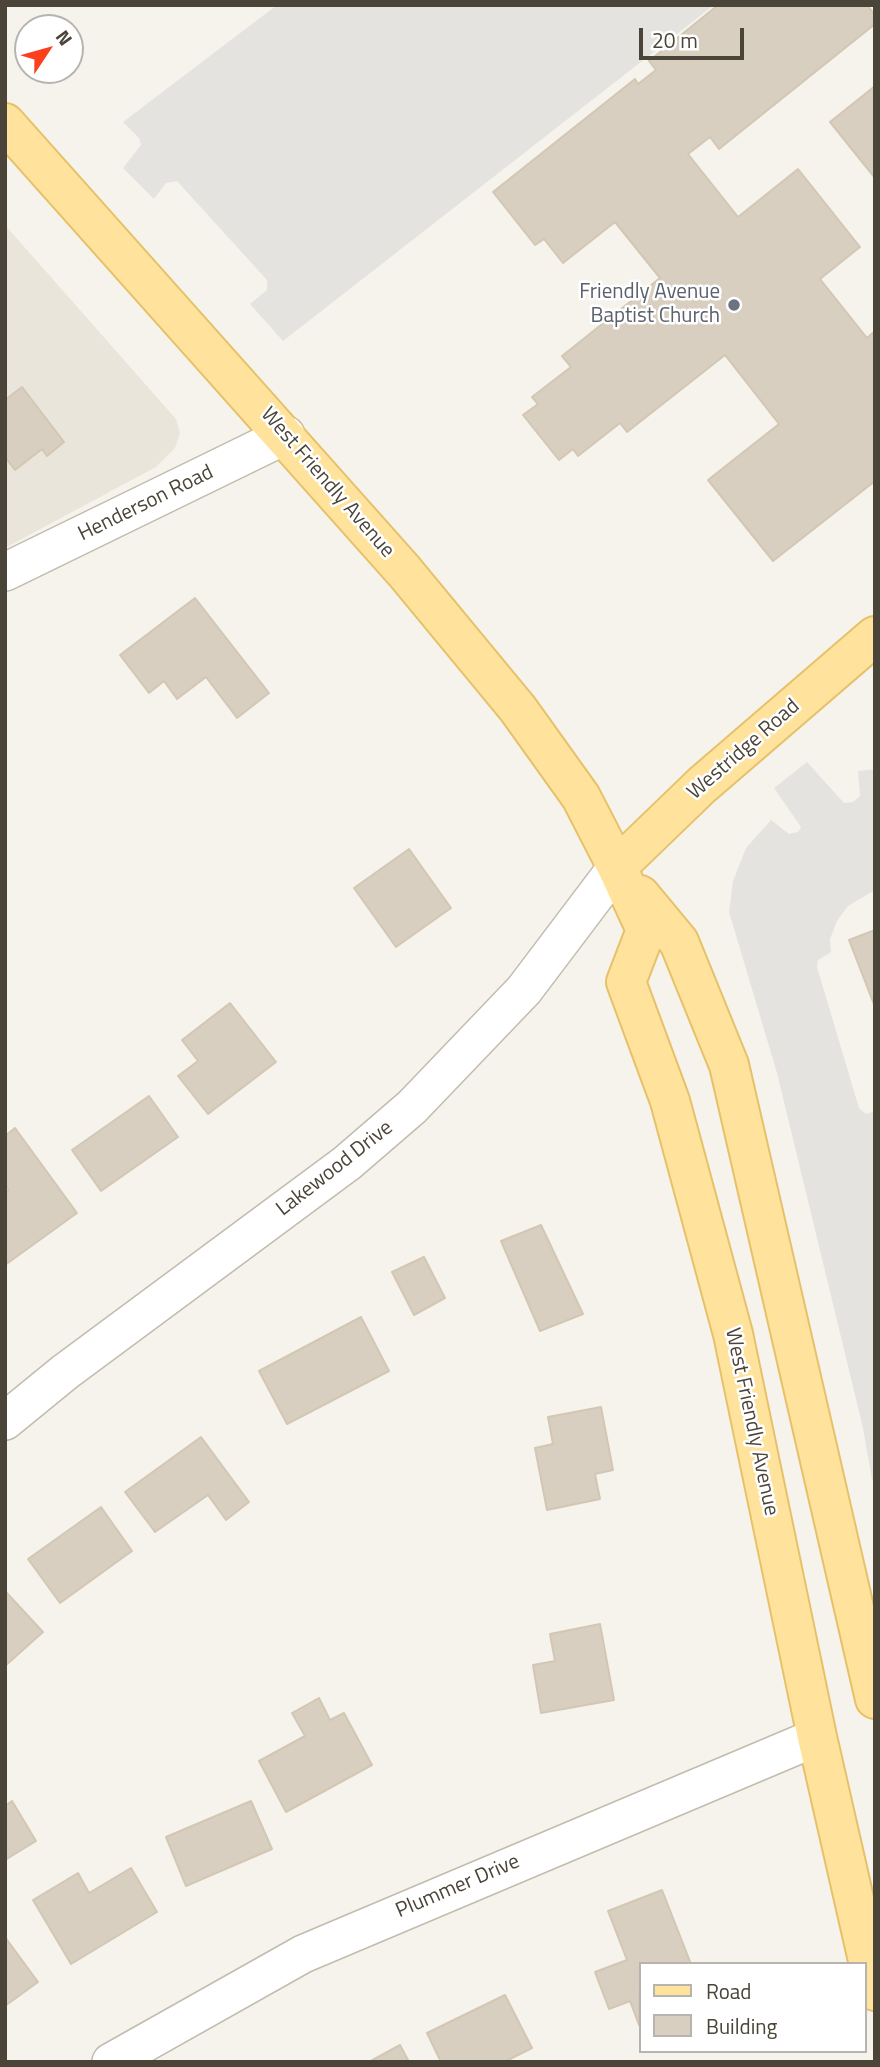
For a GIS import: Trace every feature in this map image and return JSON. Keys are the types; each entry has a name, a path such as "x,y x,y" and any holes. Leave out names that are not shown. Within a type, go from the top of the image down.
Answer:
{"main road":[{"name":"West Friendly Avenue","path":"5,123 286,435 404,571 518,709 581,797 617,867 646,930 626,982 670,1101 733,1334 817,1737 875,1991"},
{"name":"Westridge Road","path":"617,867 702,785 875,636"},
{"name":"West Friendly Avenue","path":"617,867 679,942 729,1065 875,1699"}],"street":[{"name":"Henderson Road","path":"5,572 286,435"},
{"name":"Lakewood Drive","path":"5,1421 65,1371 347,1163 412,1107 524,990 617,867"},
{"name":"Plummer Drive","path":"111,2062 303,1954 817,1737"}],"shaded area":[{"path":"277,5 714,5 283,341 250,304 267,290 267,280 177,181 166,183 154,199 123,168 141,145 139,138 123,122"},
{"path":"5,225 176,419 180,433 175,448 156,467 5,548"},
{"path":"807,762 844,803 853,802 860,796 858,771 875,769 875,890 848,906 837,921 830,939 831,952 818,960 817,967 859,1108 866,1114 875,1111 875,1479 872,1480 863,1428 777,1073 729,912 733,881 746,848 771,820 789,834 798,832 801,827 774,788"}],"building":[{"name":"Friendly Avenue Baptist Church","path":"718,5 867,5 875,15 875,24 719,149 710,137 688,154 738,217 798,169 860,247 820,279 867,338 875,331 875,481 773,561 708,480 779,424 725,355 627,432 620,423 578,456 573,449 559,460 523,415 538,404 532,397 571,367 562,356 660,278 615,222 563,263 544,239 535,245 493,192 635,79 638,84 656,70 649,61"},
{"path":"875,86 875,178 830,122"},
{"path":"22,387 64,442 47,456 42,449 15,470 5,457 5,400"},
{"path":"195,598 269,693 237,718 206,677 177,699 164,681 149,693 120,655"},
{"path":"409,849 451,908 396,947 354,888"},
{"path":"875,930 875,1007 849,940"},
{"path":"230,1003 276,1062 208,1114 178,1076 198,1061 182,1040"},
{"path":"149,1096 178,1137 101,1191 72,1150"},
{"path":"15,1128 77,1213 5,1265 5,1193 9,1190 5,1185 5,1136"},
{"path":"541,1225 583,1314 540,1331 501,1241"},
{"path":"424,1257 445,1298 414,1315 392,1272"},
{"path":"361,1317 389,1371 287,1424 259,1371"},
{"path":"601,1407 613,1470 595,1474 600,1499 547,1510 535,1448 553,1444 548,1417"},
{"path":"201,1437 249,1502 226,1520 208,1495 155,1532 125,1492"},
{"path":"101,1507 132,1551 60,1603 28,1559"},
{"path":"5,1591 43,1632 5,1666"},
{"path":"600,1624 614,1700 541,1713 533,1665 555,1661 550,1634"},
{"path":"319,1698 330,1720 344,1713 372,1765 286,1812 259,1761 305,1736 292,1713"},
{"path":"12,1801 36,1841 5,1860 5,1806"},
{"path":"251,1801 272,1849 186,1886 166,1837"},
{"path":"131,1868 157,1912 71,1964 33,1900 78,1873 89,1893"},
{"path":"662,1890 690,1962 638,1962 638,2022 630,2001 609,2009 595,1972 627,1960 608,1911"},
{"path":"5,1937 38,1982 5,2006"},
{"path":"505,1995 532,2048 504,2062 441,2062 427,2033"},
{"path":"400,2045 409,2062 369,2062"}],"place":[{"name":"Friendly Avenue Baptist Church","path":"734,305"}]}
